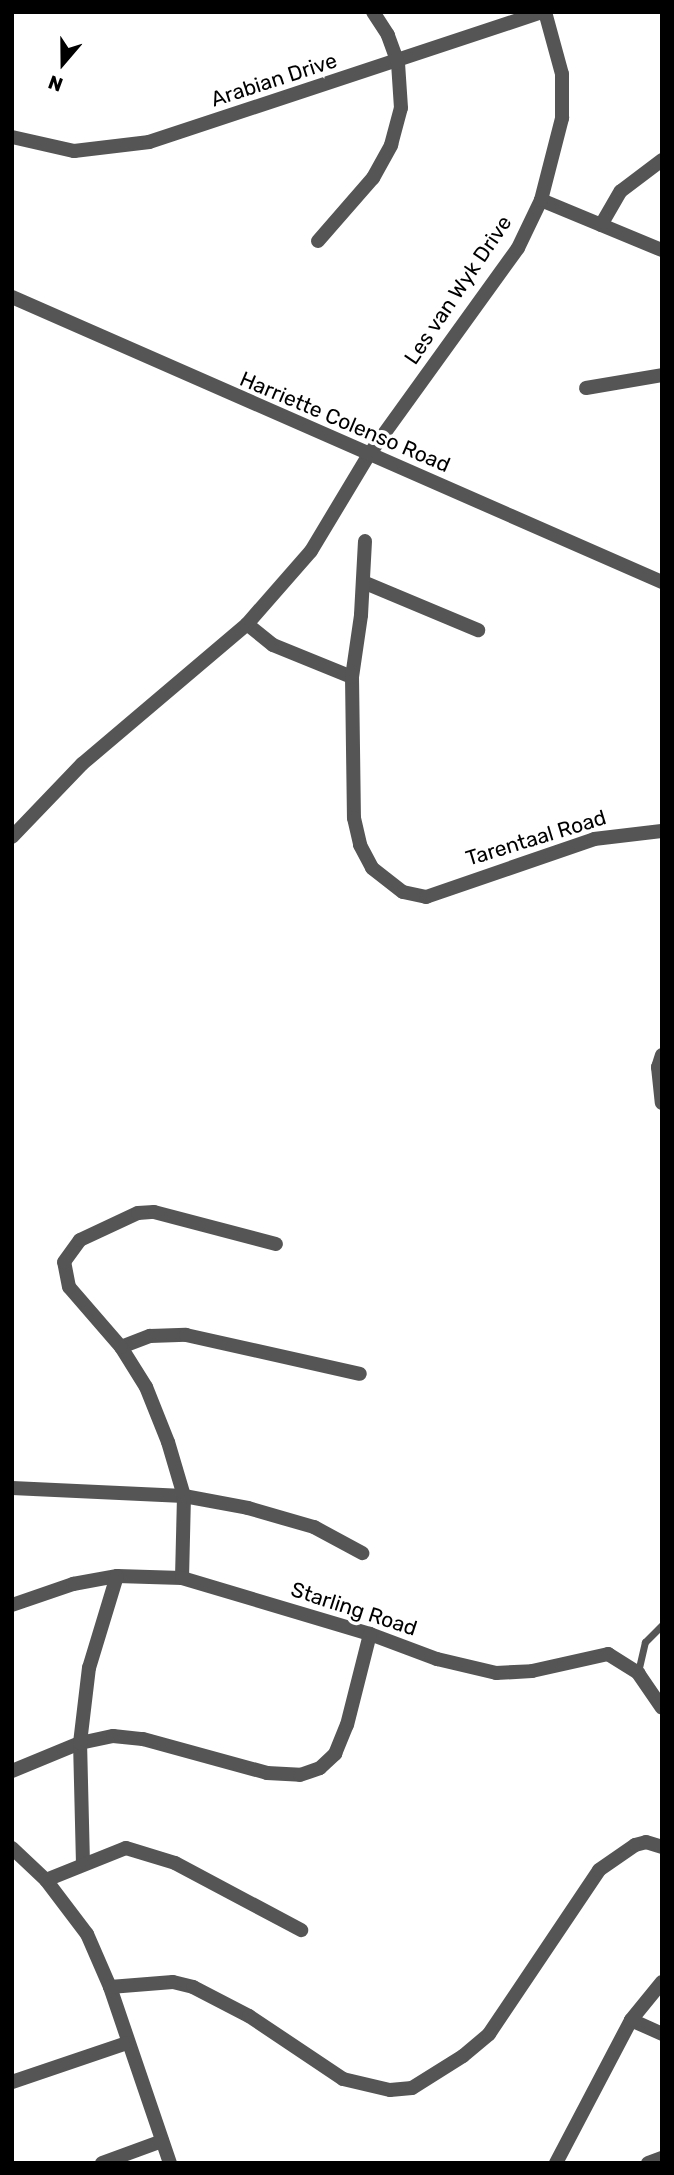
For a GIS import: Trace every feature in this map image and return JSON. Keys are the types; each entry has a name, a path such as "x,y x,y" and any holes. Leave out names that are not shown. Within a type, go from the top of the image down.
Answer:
{"street":[{"path":"318,241 373,178 391,145 401,108 398,63 388,36 373,12"},
{"name":"Arabian Drive","path":"12,137 74,151 149,142 398,63 544,12"},
{"name":"Les van Wyk Drive","path":"12,837 82,764 247,624 311,551 368,456 517,248 541,200 562,118 562,74 544,12"},
{"path":"601,225 632,179 662,160"},
{"path":"541,200 662,250"},
{"name":"Harriette Colenso Road","path":"12,297 368,456 662,582"},
{"path":"586,388 662,375"},
{"path":"247,624 273,645 352,677 365,541"},
{"path":"363,582 478,630"},
{"name":"Tarentaal Road","path":"352,677 354,818 360,845 372,869 390,885 426,897 594,839 662,831"},
{"path":"662,1055 658,1067 662,1103"},
{"path":"182,1578 184,1496 146,1387 121,1347 65,1277 64,1262 80,1240 124,1218 154,1212 276,1244"},
{"path":"121,1347 150,1336 186,1335 360,1374"},
{"path":"12,1488 184,1496 314,1527 362,1553"},
{"path":"83,1864 80,1743 89,1668 117,1576"},
{"name":"Starling Road","path":"12,1605 73,1584 117,1576 182,1578 370,1634 437,1659 496,1673 532,1671 608,1654 627,1661 662,1708"},
{"path":"12,1771 80,1743 113,1736 143,1739 267,1773 300,1775 320,1768 335,1754 347,1725 370,1634"},
{"path":"110,1987 173,1982 193,1987 249,2016 343,2079 383,2090 412,2088 463,2056 489,2034 599,1870 635,1845 646,1842 662,1847"},
{"path":"12,1848 46,1880 87,1934 110,1987 170,2163"},
{"path":"46,1880 126,1848 175,1863 301,1930"},
{"path":"558,2162 631,2020 662,1982"},
{"path":"631,2020 662,2035"},
{"path":"12,2082 65,2060 127,2043"},
{"path":"102,2163 162,2141"},
{"path":"648,2163 662,2158"}],"lane":[{"path":"638,1673 645,1642 662,1625"}]}
